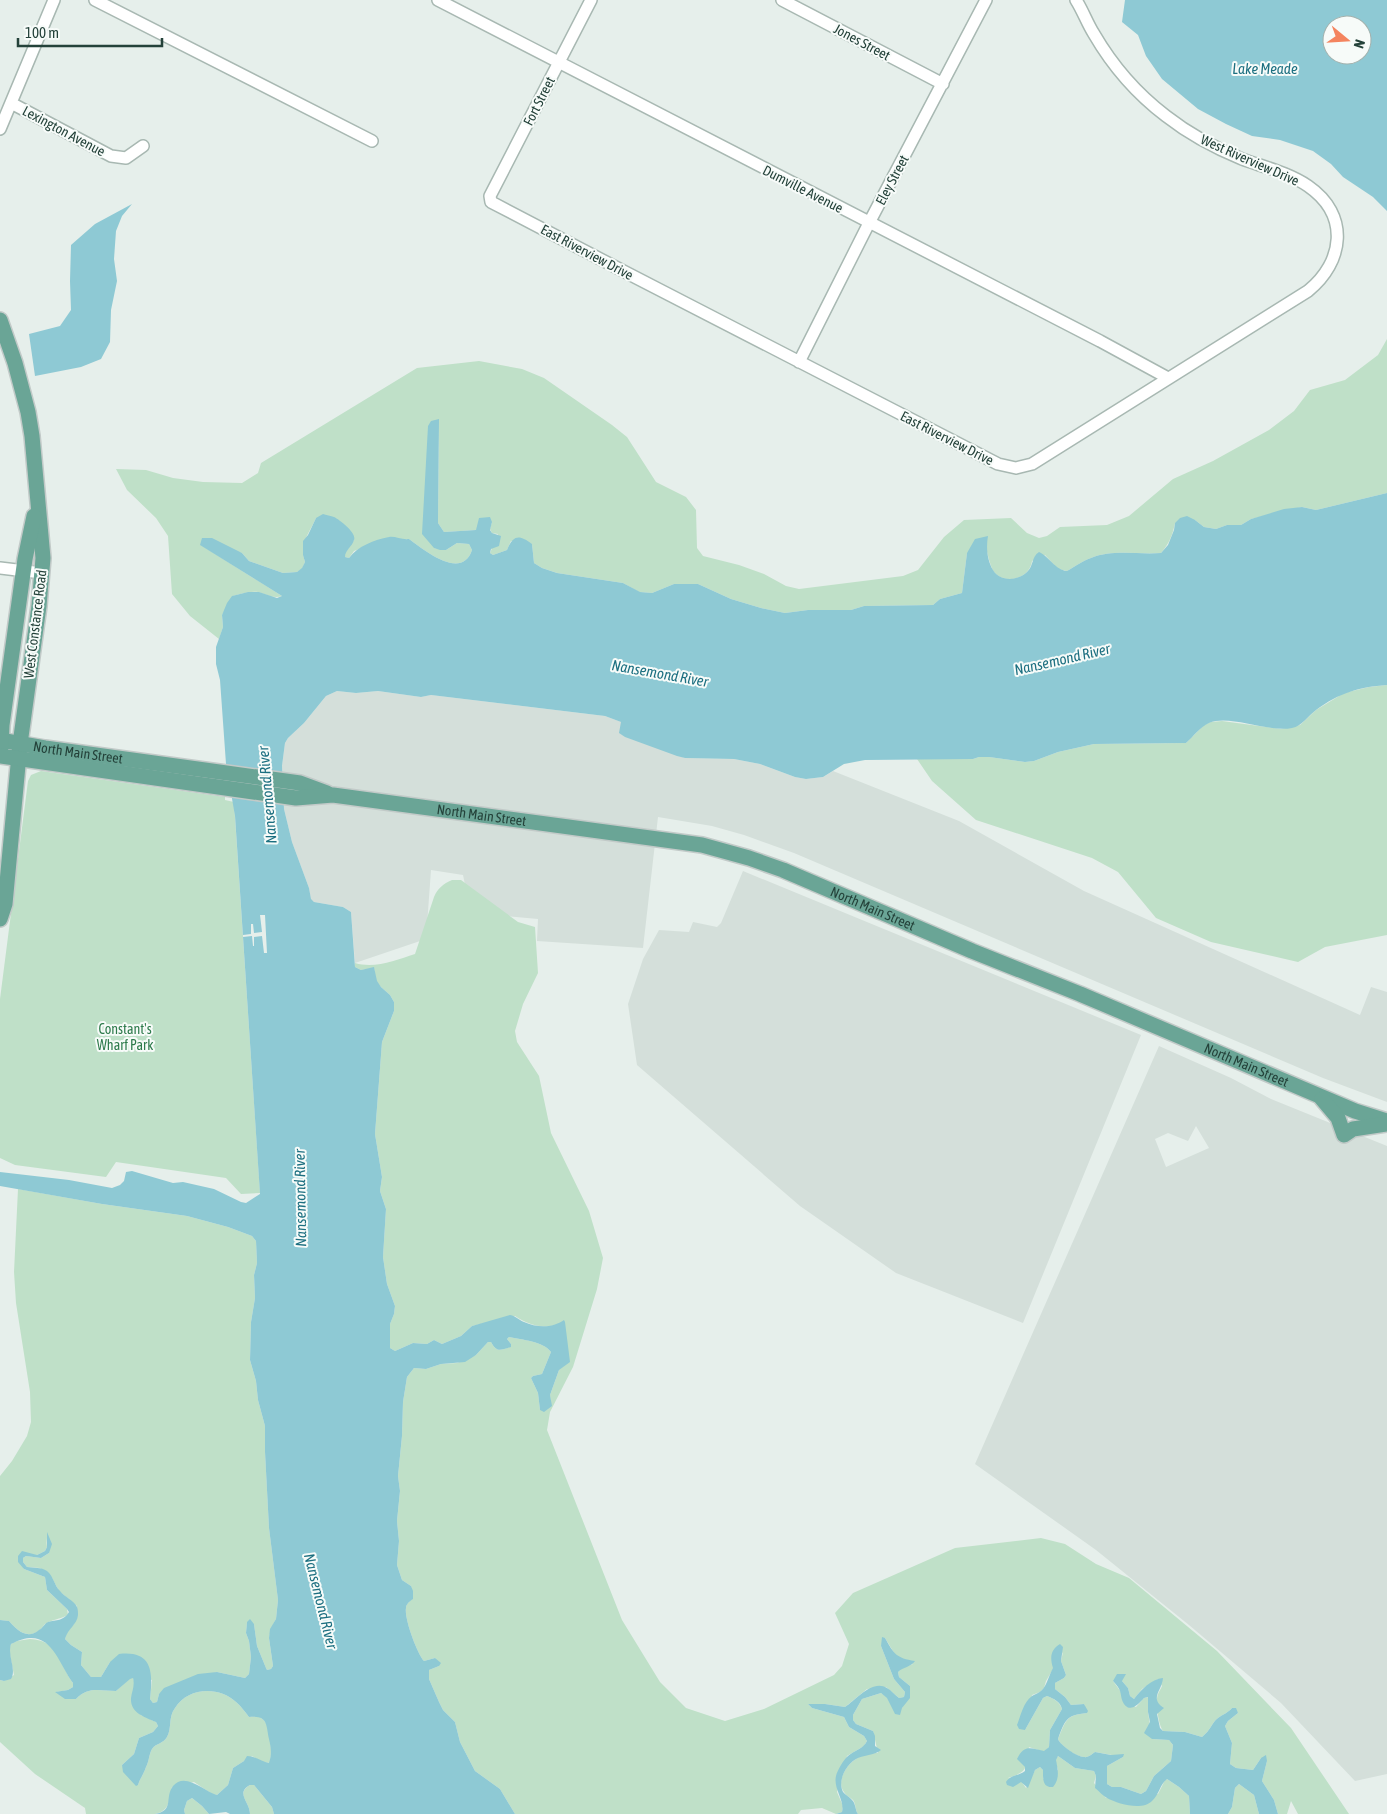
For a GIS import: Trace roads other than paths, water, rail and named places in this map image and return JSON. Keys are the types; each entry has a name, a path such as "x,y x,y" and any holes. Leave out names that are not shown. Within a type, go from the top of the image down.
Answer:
{"main road":[{"name":"West Constance Road","path":"0,320 15,363 28,412 32,436 43,558 19,751 5,904 0,919"},
{"name":"West Constance Road","path":"0,762 0,740 23,572 37,504"},
{"name":"North Main Street","path":"0,740 19,751 702,845 783,870 1312,1093 1387,1122"},
{"name":"North Main Street","path":"0,756 19,751"},
{"path":"1312,1093 1325,1102 1338,1118 1344,1135 1353,1129 1387,1122"}],"street":[{"path":"0,129 54,0"},
{"path":"95,0 372,141"},
{"name":"Dumville Avenue","path":"438,0 1168,378"},
{"name":"Fort Street","path":"491,202 490,196 591,0"},
{"name":"Jones Street","path":"782,0 943,84"},
{"name":"Eley Street","path":"799,362 869,223 986,0"},
{"name":"West Riverview Drive","path":"1076,0 1093,33 1107,54 1127,79 1166,116 1188,132 1221,150 1277,171 1307,186 1320,196 1329,207"},
{"name":"Lexington Avenue","path":"11,104 112,156 126,158 143,146"},
{"name":"East Riverview Drive","path":"491,202 998,464 1016,468 1032,464 1318,283 1326,274 1336,251 1337,228 1329,207"},
{"path":"0,568 42,574"}],"water":[{"name":"Lake Meade","path":"1125,0 1387,0 1387,211 1373,197 1343,177 1331,164 1313,151 1280,140 1252,136 1198,109 1162,79 1146,56 1138,35 1122,22"},
{"path":"132,204 122,216 116,231 114,259 117,281 111,310 110,342 101,359 81,367 35,376 29,334 60,326 71,310 71,245 95,224"},
{"name":"Nansemond River","path":"439,419 438,523 444,532 476,530 479,518 490,517 492,522 490,530 492,533 501,536 499,546 491,549 490,553 493,555 507,550 514,539 520,538 532,544 534,563 557,573 623,583 640,592 652,593 674,584 698,584 731,599 785,613 808,610 851,610 864,606 933,605 940,599 962,593 967,553 975,539 988,536 989,562 996,574 1009,579 1019,577 1027,572 1036,554 1039,552 1056,566 1067,571 1099,555 1161,553 1168,545 1175,523 1180,518 1187,516 1204,527 1216,529 1227,525 1241,525 1251,519 1284,509 1302,507 1316,510 1387,493 1387,685 1367,687 1341,695 1313,712 1302,723 1292,728 1282,729 1218,721 1206,725 1186,743 1094,744 1025,762 989,757 973,759 865,760 844,764 823,777 806,779 795,777 760,764 734,759 685,758 677,756 625,737 619,733 621,722 605,716 431,695 421,697 378,691 356,693 337,691 326,696 285,743 282,766 284,809 292,842 309,888 311,899 314,902 343,907 351,912 355,967 361,970 374,967 377,981 394,1002 394,1011 382,1042 375,1134 382,1177 380,1191 386,1209 383,1257 387,1284 395,1306 390,1324 390,1348 395,1351 413,1343 427,1344 434,1340 442,1344 461,1336 472,1326 510,1315 529,1324 539,1326 555,1325 564,1320 565,1322 570,1362 559,1370 550,1395 552,1406 544,1412 540,1410 538,1393 531,1378 542,1374 551,1352 538,1343 509,1337 507,1339 511,1347 499,1350 491,1342 488,1342 476,1355 465,1362 441,1364 426,1369 414,1368 407,1377 403,1402 398,1476 400,1491 397,1521 399,1541 397,1565 402,1580 411,1586 413,1591 413,1599 407,1604 406,1608 409,1627 424,1661 435,1658 441,1663 439,1666 429,1670 429,1679 443,1710 455,1722 460,1742 475,1771 500,1789 515,1814 274,1814 272,1807 254,1785 250,1785 246,1788 243,1795 250,1814 230,1814 226,1812 209,1814 192,1798 187,1801 184,1810 185,1814 155,1814 165,1810 170,1790 178,1782 189,1781 217,1795 228,1785 233,1768 244,1761 247,1756 269,1763 271,1748 263,1719 249,1717 236,1702 221,1693 204,1691 188,1696 175,1708 167,1737 152,1749 148,1763 136,1786 123,1772 122,1765 134,1754 139,1738 153,1732 158,1726 156,1722 139,1714 133,1707 131,1698 134,1686 133,1678 116,1691 90,1691 85,1692 76,1699 65,1699 55,1692 68,1690 73,1687 73,1683 51,1647 44,1641 35,1638 24,1639 11,1644 10,1653 13,1675 11,1679 0,1680 0,1620 9,1621 22,1633 30,1634 35,1633 48,1622 62,1619 69,1612 47,1590 45,1577 24,1569 18,1562 18,1556 22,1551 37,1555 45,1551 47,1547 47,1532 52,1544 49,1553 41,1558 26,1556 23,1558 23,1562 27,1567 40,1568 47,1571 56,1586 76,1605 78,1615 65,1639 82,1652 81,1665 91,1677 101,1677 110,1662 119,1654 139,1656 148,1665 151,1680 150,1699 153,1703 157,1702 159,1694 164,1688 198,1674 217,1672 245,1678 249,1674 251,1657 246,1633 247,1622 250,1619 254,1624 257,1646 266,1668 267,1670 271,1669 273,1666 269,1638 270,1629 276,1619 278,1600 269,1528 265,1426 250,1360 251,1322 255,1298 254,1275 257,1263 256,1241 252,1236 228,1227 187,1216 102,1204 0,1186 0,1172 69,1180 112,1188 124,1181 126,1172 132,1171 173,1183 183,1182 214,1189 246,1203 260,1194 235,816 226,764 216,647 223,627 222,615 232,596 248,592 259,592 277,598 282,596 200,545 202,538 212,538 242,553 249,561 283,573 297,572 305,562 303,541 316,518 323,514 337,519 353,534 354,540 345,557 349,558 367,544 391,537 409,539 442,560 460,563 467,559 472,550 469,544 457,543 446,550 440,550 434,548 422,534 428,426 431,421"},
{"path":"882,1637 885,1638 900,1657 915,1661 898,1672 899,1677 910,1686 910,1698 902,1708 900,1715 895,1714 887,1698 881,1693 862,1699 853,1715 853,1720 856,1724 873,1731 875,1746 881,1750 854,1760 842,1777 841,1787 843,1792 851,1799 858,1814 836,1814 842,1812 842,1803 836,1785 838,1771 846,1758 861,1748 867,1741 864,1736 849,1727 844,1717 812,1708 808,1704 845,1707 864,1692 876,1686 887,1688 899,1698 904,1697 905,1692 894,1679 881,1646"},
{"path":"1060,1644 1063,1647 1061,1661 1066,1675 1055,1683 1055,1689 1071,1705 1084,1704 1088,1711 1087,1713 1070,1717 1065,1723 1058,1739 1073,1753 1081,1756 1087,1757 1095,1752 1111,1755 1124,1754 1123,1757 1107,1766 1107,1784 1141,1794 1146,1791 1154,1776 1171,1761 1173,1745 1169,1740 1152,1739 1144,1733 1150,1722 1148,1697 1133,1707 1127,1707 1124,1705 1119,1689 1113,1681 1117,1674 1126,1674 1122,1681 1128,1688 1130,1696 1134,1699 1150,1683 1163,1678 1157,1701 1164,1708 1157,1714 1160,1728 1163,1731 1185,1732 1202,1737 1216,1720 1232,1708 1236,1708 1238,1713 1225,1726 1232,1743 1230,1764 1236,1768 1253,1770 1261,1758 1266,1755 1267,1761 1262,1781 1274,1800 1278,1814 1259,1814 1254,1795 1239,1784 1235,1788 1232,1807 1228,1814 1190,1814 1189,1796 1167,1779 1154,1799 1148,1804 1136,1806 1123,1804 1107,1798 1095,1788 1096,1776 1094,1771 1075,1768 1058,1756 1056,1760 1058,1778 1053,1787 1045,1784 1043,1770 1040,1767 1035,1770 1028,1788 1021,1782 1013,1787 1007,1785 1006,1782 1010,1778 1025,1771 1025,1767 1017,1759 1022,1751 1028,1748 1044,1751 1049,1747 1050,1730 1062,1709 1056,1701 1047,1696 1043,1698 1025,1730 1019,1729 1017,1725 1026,1702 1041,1691 1045,1685 1053,1668 1051,1658 1053,1652"}],"park label":[{"name":"Constant's Wharf Park","path":"125,1038"}]}
